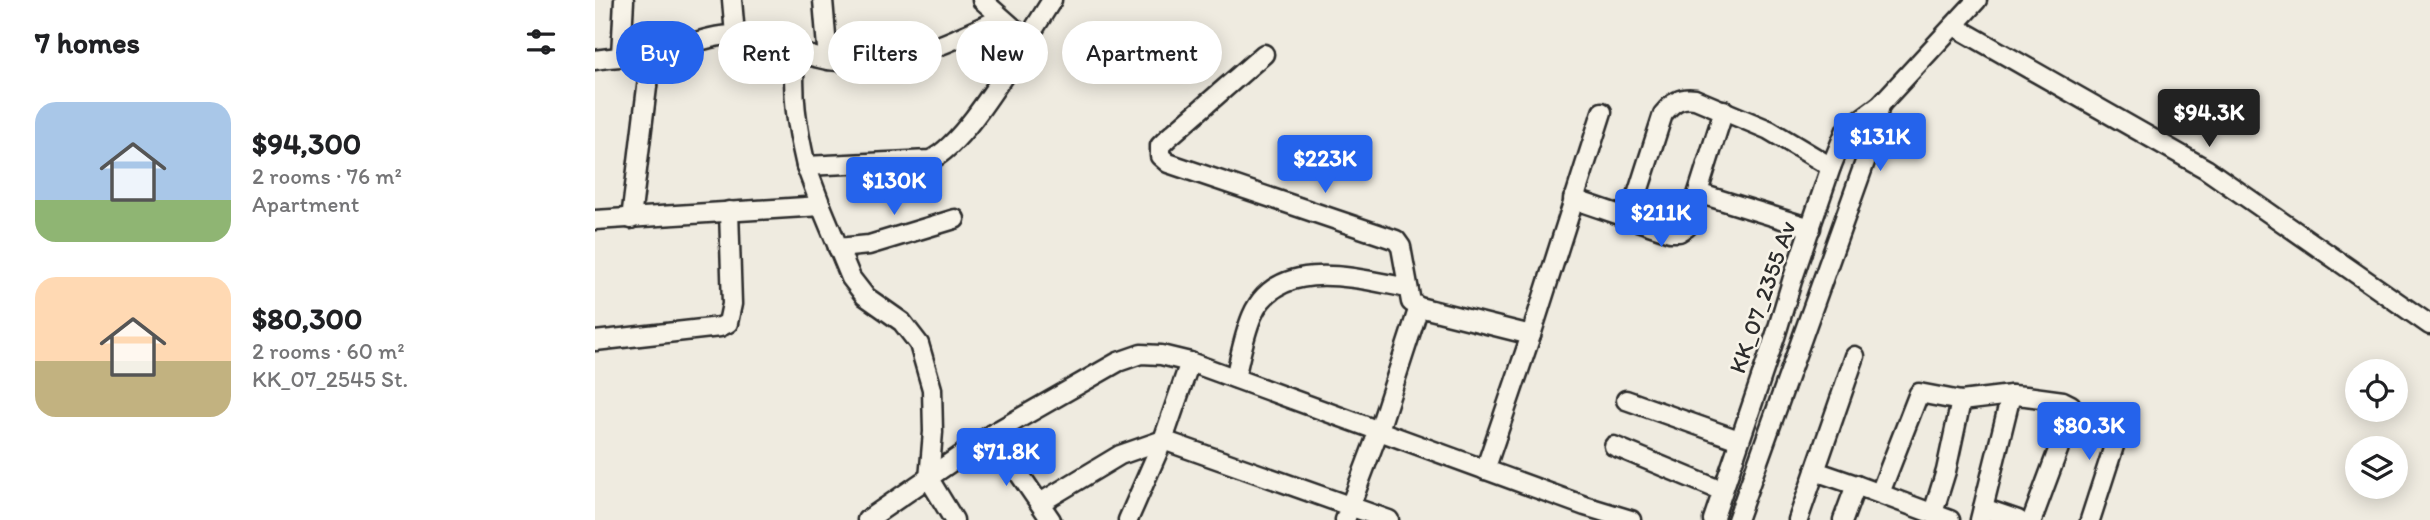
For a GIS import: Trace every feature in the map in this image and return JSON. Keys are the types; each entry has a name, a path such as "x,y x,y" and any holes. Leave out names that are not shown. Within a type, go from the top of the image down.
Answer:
{"street":[{"path":"623,21 624,0"},
{"path":"732,0 734,21"},
{"path":"814,56 828,60 823,0"},
{"path":"982,0 1005,21"},
{"path":"1039,21 1052,0"},
{"name":"KK_07_2355 Av","path":"1713,520 1831,167 1846,130 1879,105 1977,0"},
{"path":"942,46 1001,18"},
{"path":"1954,26 2206,169 2430,325"},
{"path":"1264,54 1168,137 1160,146 1160,156 1168,163 1396,240 1401,247 1411,302 1419,307 1531,335"},
{"path":"595,60 616,56"},
{"path":"631,219 647,84"},
{"path":"793,84 806,166 851,278 865,296 901,321 919,344 932,389 933,432 929,479 954,520"},
{"path":"806,166 930,160 964,129 998,84"},
{"path":"1630,217 1663,114 1673,102 1685,98 1724,110 1769,130 1831,167"},
{"name":"KK_07_2355 Av","path":"1737,520 1871,145 1879,105"},
{"path":"1573,199 1670,232 1679,232 1687,227 1724,110"},
{"path":"1485,470 1602,112"},
{"path":"1698,193 1811,228"},
{"path":"595,220 821,206"},
{"path":"595,341 720,327 728,323 732,304 729,211"},
{"path":"838,248 869,245 955,219"},
{"path":"1235,378 1252,316 1272,290 1305,276 1340,275 1408,288"},
{"path":"1348,513 1419,307"},
{"path":"877,517 992,434 1118,362 1141,354 1161,355 1190,362 1485,470 1600,516 1631,520"},
{"path":"1798,520 1855,356"},
{"path":"1132,519 1190,362"},
{"path":"1880,493 1916,396 1922,392 1961,401 2011,395 2063,401 2071,405 2071,418 2032,520"},
{"path":"2011,395 1981,514 2018,520"},
{"path":"1626,400 1739,440"},
{"path":"1933,513 1946,471 1961,401"},
{"path":"2090,520 2124,415"},
{"path":"992,434 1051,520"},
{"path":"1040,503 1120,455 1163,440 1348,513 1388,520"},
{"path":"1614,446 1722,491"},
{"path":"1815,471 1950,520"},
{"path":"1843,520 1856,485"}]}
